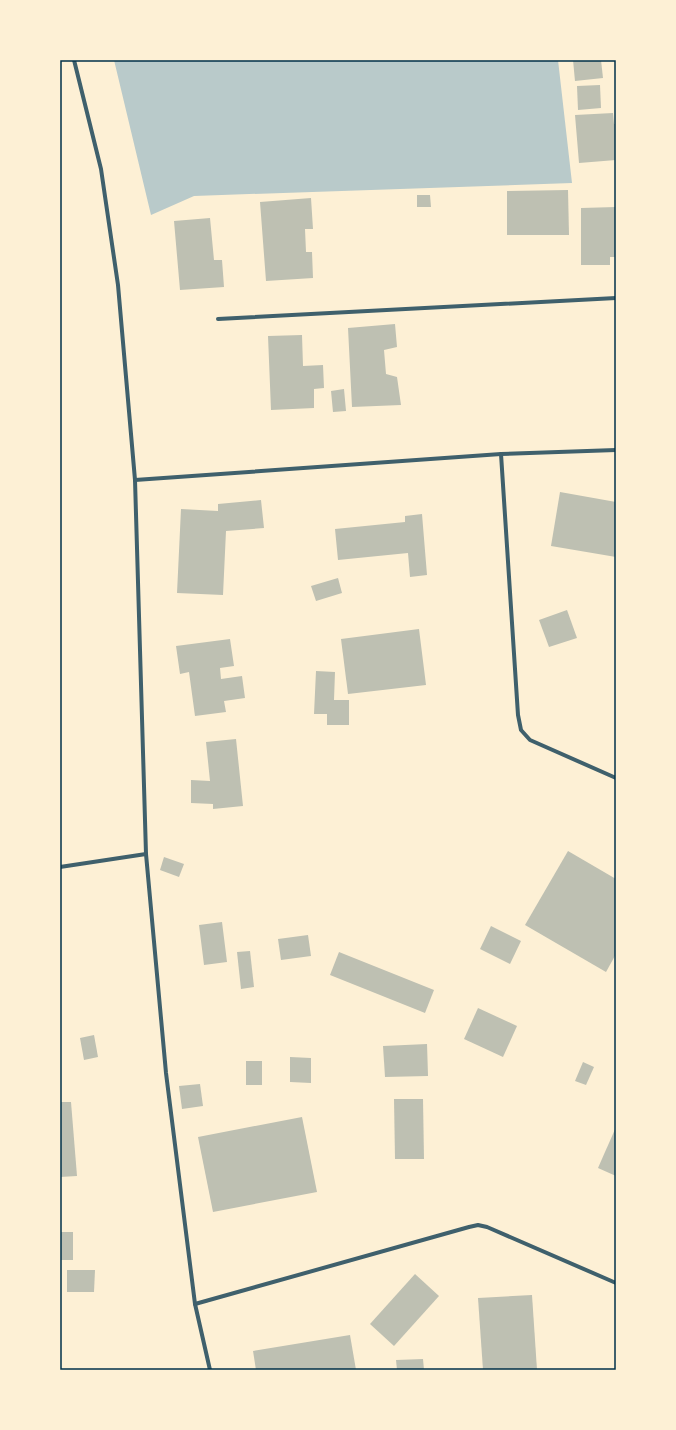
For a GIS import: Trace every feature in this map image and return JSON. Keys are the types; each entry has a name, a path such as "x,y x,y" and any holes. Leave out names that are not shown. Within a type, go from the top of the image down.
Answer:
{"street":[{"path":"74,60 101,169 118,285 135,480 146,854 166,1073 195,1304 210,1370"},
{"path":"218,319 616,298"},
{"path":"135,480 501,454 616,450"},
{"path":"501,454 518,715 521,730 530,740 616,778"},
{"path":"60,867 146,854"},
{"path":"195,1304 478,1225 488,1227 616,1283"}],"shaded area":[{"path":"114,60 558,60 572,183 194,196 151,215"}],"building":[{"path":"573,60 601,60 603,78 575,81"},
{"path":"600,85 601,108 578,110 577,86"},
{"path":"613,113 614,124 616,124 616,160 579,163 575,115"},
{"path":"568,190 569,235 507,235 507,191"},
{"path":"417,195 430,195 431,207 417,207"},
{"path":"311,198 313,229 305,229 306,252 312,252 313,278 266,281 260,202"},
{"path":"616,207 616,257 610,257 610,265 581,265 581,208"},
{"path":"210,218 214,260 222,260 224,287 180,290 174,221"},
{"path":"395,324 397,347 384,350 386,374 397,377 401,405 352,407 348,328"},
{"path":"302,335 303,366 323,365 324,388 314,389 314,408 271,410 268,336"},
{"path":"344,389 346,411 333,412 331,391"},
{"path":"560,492 616,502 616,557 551,546"},
{"path":"261,500 264,528 226,531 223,595 177,593 181,509 218,511 218,504"},
{"path":"422,514 427,575 410,577 408,553 338,560 335,529 405,522 405,516"},
{"path":"338,578 342,593 316,601 311,586"},
{"path":"567,610 577,638 549,647 539,620"},
{"path":"419,629 426,685 348,694 341,639"},
{"path":"230,639 234,666 220,668 221,679 242,676 245,698 224,701 226,712 195,716 189,672 180,674 176,646"},
{"path":"316,671 335,672 334,700 349,700 349,725 327,725 327,714 314,714"},
{"path":"236,739 243,806 213,809 213,804 191,803 191,780 210,781 206,742"},
{"path":"568,851 616,879 616,954 606,972 525,925"},
{"path":"164,857 184,864 179,877 160,870"},
{"path":"222,922 227,962 204,965 199,925"},
{"path":"491,926 521,941 510,964 480,949"},
{"path":"308,935 311,956 281,960 278,939"},
{"path":"250,951 254,987 241,989 237,952"},
{"path":"339,952 434,990 425,1013 330,975"},
{"path":"478,1008 517,1026 503,1057 464,1039"},
{"path":"94,1035 98,1057 84,1060 80,1038"},
{"path":"427,1044 428,1076 385,1077 383,1046"},
{"path":"290,1057 311,1058 311,1083 290,1082"},
{"path":"246,1061 262,1061 262,1085 246,1085"},
{"path":"583,1062 594,1067 586,1085 575,1081"},
{"path":"200,1084 203,1106 182,1109 179,1086"},
{"path":"394,1099 423,1099 424,1159 395,1159"},
{"path":"60,1102 71,1102 77,1176 60,1177"},
{"path":"302,1117 317,1192 213,1212 198,1137"},
{"path":"616,1127 616,1176 598,1168"},
{"path":"60,1232 73,1232 73,1260 60,1260"},
{"path":"67,1270 95,1270 94,1292 67,1292"},
{"path":"415,1274 439,1296 394,1346 370,1324"},
{"path":"532,1295 537,1370 483,1370 478,1298"},
{"path":"350,1335 356,1370 256,1370 253,1351"},
{"path":"423,1359 424,1370 397,1370 396,1360"}]}
